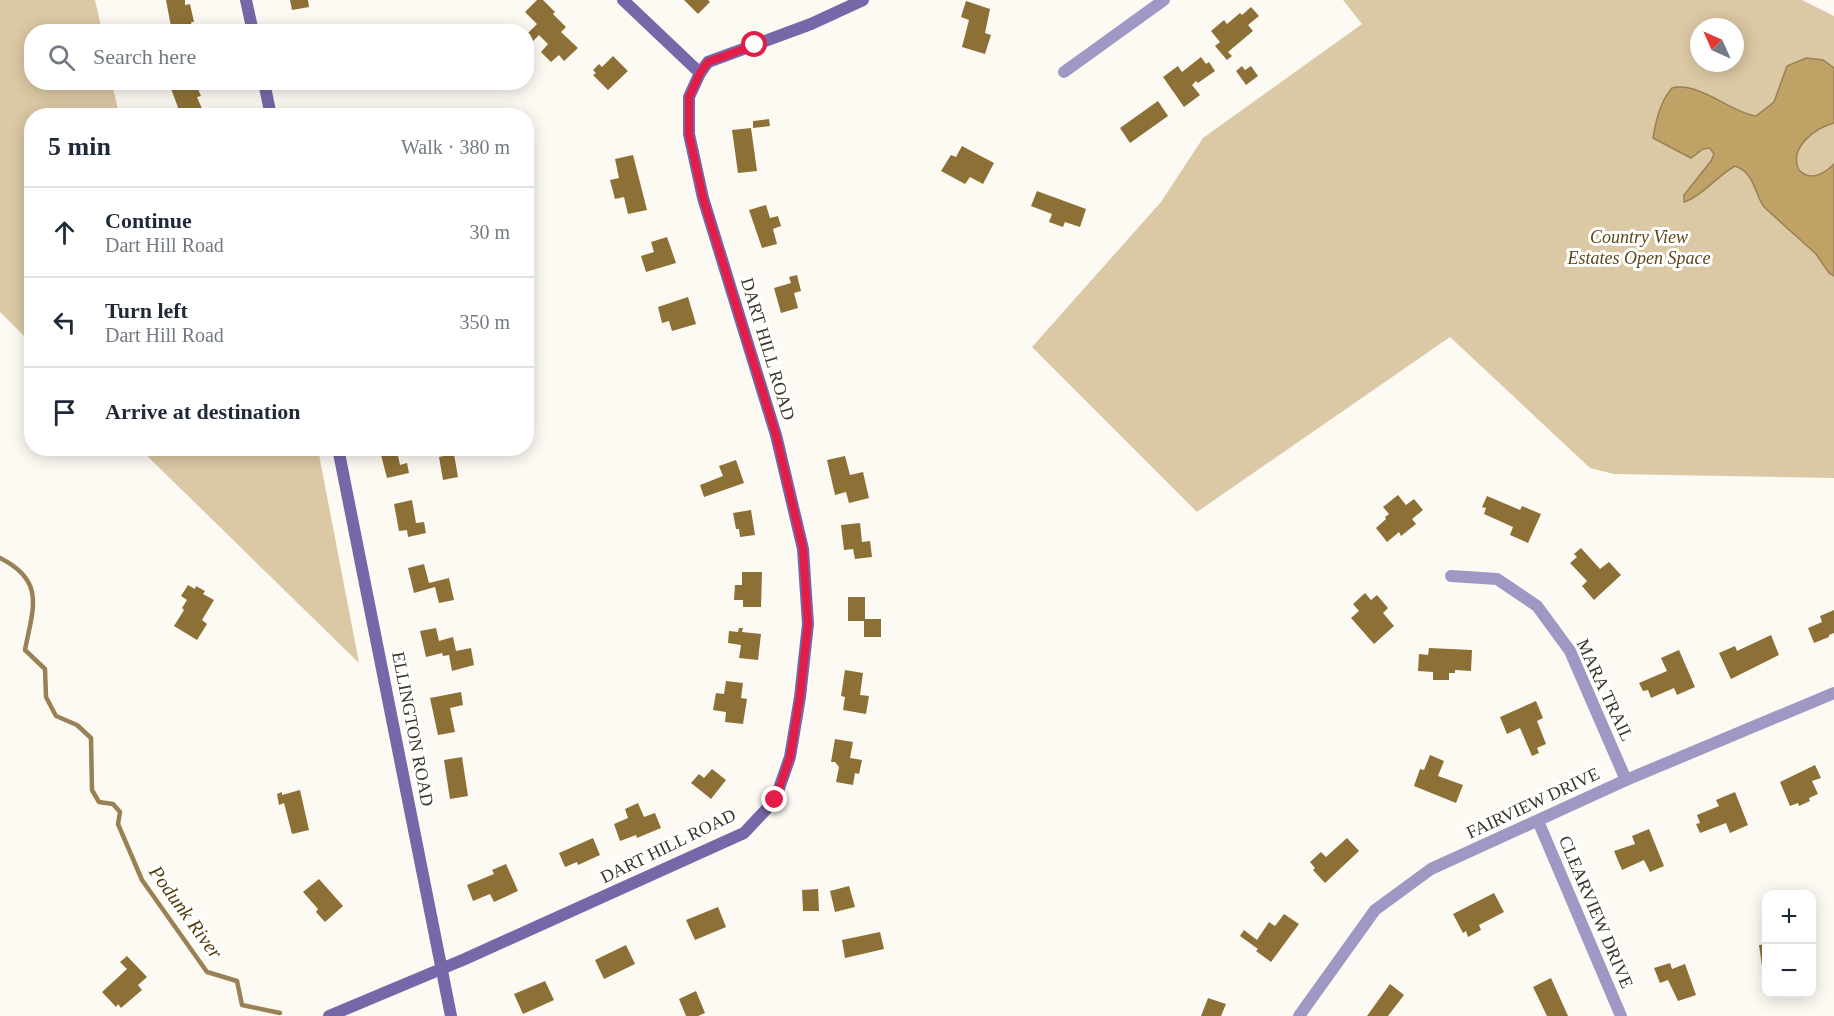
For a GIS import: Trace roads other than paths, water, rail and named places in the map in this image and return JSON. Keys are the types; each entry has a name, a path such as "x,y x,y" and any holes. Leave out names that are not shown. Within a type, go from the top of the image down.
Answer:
{"street":[{"path":"246,0 251,24"},
{"path":"623,0 700,73 708,62 811,24 863,0"},
{"path":"1064,72 1164,0"},
{"name":"DART HILL ROAD","path":"329,1016 744,833 775,800 790,757 800,696 808,624 803,549 776,435 698,177 689,134 689,97 700,73"},
{"path":"266,90 269,108"},
{"name":"ELLINGTON ROAD","path":"340,456 451,1016"},
{"name":"MARA TRAIL","path":"1451,576 1497,579 1537,606 1570,651 1626,780"},
{"name":"FAIRVIEW DRIVE","path":"1299,1016 1375,910 1431,869 1626,780 1834,693"},
{"name":"CLEARVIEW DRIVE","path":"1538,821 1621,1016"}],"waterway":[{"name":"Podunk River","path":"0,558 15,567 30,586 33,608 25,650 45,669 46,697 56,716 77,725 91,738 92,790 99,802 113,804 120,812 118,824 142,880 207,972 237,981 242,1005 280,1013"}],"park label":[{"name":"Country View Estates Open Space","path":"1639,247"}]}
